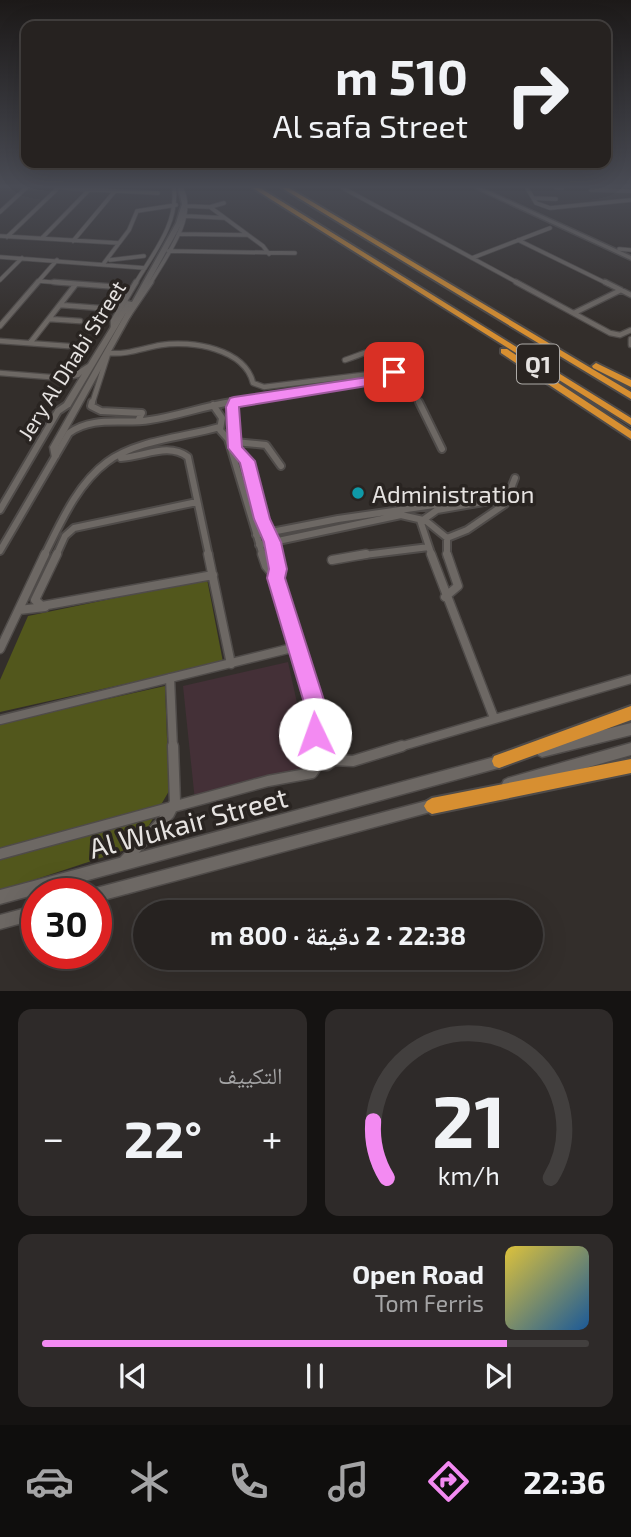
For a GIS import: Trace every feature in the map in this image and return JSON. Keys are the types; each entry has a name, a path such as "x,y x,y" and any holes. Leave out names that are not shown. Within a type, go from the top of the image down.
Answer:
{"highway":[{"name":"Q1","path":"330,234 631,422"},
{"path":"362,234 631,396"},
{"path":"441,282 469,293 631,384"},
{"path":"446,307 475,331 631,436"},
{"path":"499,761 631,713"},
{"path":"432,806 631,766"}],"street":[{"path":"7,237 10,234"},
{"path":"41,239 46,234"},
{"path":"73,241 79,234"},
{"path":"111,261 127,234"},
{"name":"Jery Al Dhabi Street","path":"0,510 58,411 67,405 159,248 171,234"},
{"path":"176,234 168,251 295,253"},
{"name":"Jery Al Dhabi Street","path":"55,456 54,447 176,234"},
{"path":"239,234 250,235 269,254"},
{"path":"428,234 613,334 631,330"},
{"path":"472,258 533,234"},
{"path":"585,234 631,254"},
{"path":"586,234 631,254"},
{"path":"0,236 122,242"},
{"path":"518,240 631,295"},
{"path":"113,328 113,321 159,248"},
{"path":"0,257 104,263 144,256"},
{"path":"0,280 22,258"},
{"path":"0,326 57,260"},
{"path":"111,261 146,266"},
{"path":"38,281 119,287"},
{"path":"30,343 76,284"},
{"path":"574,313 621,290"},
{"path":"60,305 113,309 119,312"},
{"path":"113,309 122,306"},
{"path":"48,319 80,321"},
{"path":"631,339 631,345"},
{"path":"0,341 68,346"},
{"path":"138,421 142,413 92,408 108,353 127,354 162,345 196,345 241,362 250,370 253,383 264,387 396,374 409,381 442,449"},
{"path":"345,360 370,349 378,349 399,364 396,374"},
{"path":"0,373 62,378 76,375 91,365"},
{"path":"138,421 234,401 396,374"},
{"path":"62,378 76,390"},
{"path":"234,401 232,414 235,448 247,461 262,519 273,542 278,569 276,578"},
{"path":"213,405 222,418 220,427 228,439 266,566 276,578 318,716 335,745 334,760"},
{"name":"Jery Al Dhabi Street","path":"0,551 69,433 96,422 138,421"},
{"path":"0,649 76,494 100,467 118,456 220,427"},
{"path":"235,442 266,445 281,466"},
{"path":"118,456 131,458 168,450 185,453 214,575 231,664"},
{"path":"447,538 476,524 505,504 514,478"},
{"path":"256,535 338,519 531,494"},
{"path":"422,520 440,509 508,497"},
{"path":"47,607 37,603 36,596 67,533 78,526 197,502"},
{"path":"259,545 401,515 422,520 447,538"},
{"path":"422,520 445,597 494,718"},
{"path":"445,597 458,586 446,552 447,538"},
{"path":"332,560 429,547"},
{"path":"19,610 214,575"},
{"path":"0,720 296,647"},
{"path":"119,866 173,808 175,792 170,678"},
{"path":"318,764 327,765 334,760 353,761 631,679"},
{"path":"318,716 311,752 318,764"},
{"name":"Al Wukair Street","path":"0,897 499,761 631,729"},
{"name":"Al Wukair Street","path":"112,891 432,806 631,749"},
{"path":"0,854 268,781 312,773 318,764"},
{"path":"0,922 21,916"}],"shaded area":[{"path":"288,662 312,771 195,801 183,686"}],"green space":[{"path":"207,579 223,662 0,712 0,680 28,616"},
{"path":"165,686 169,791 148,827 125,850 40,878 21,878 21,884 0,891 0,723"}],"place":[{"name":"Administration","path":"358,493"}],"route":[{"path":"315,734 318,716 276,578 278,569 273,542 262,519 247,461 234,445 236,426 232,407 234,401 391,377 396,375 394,372"}]}
